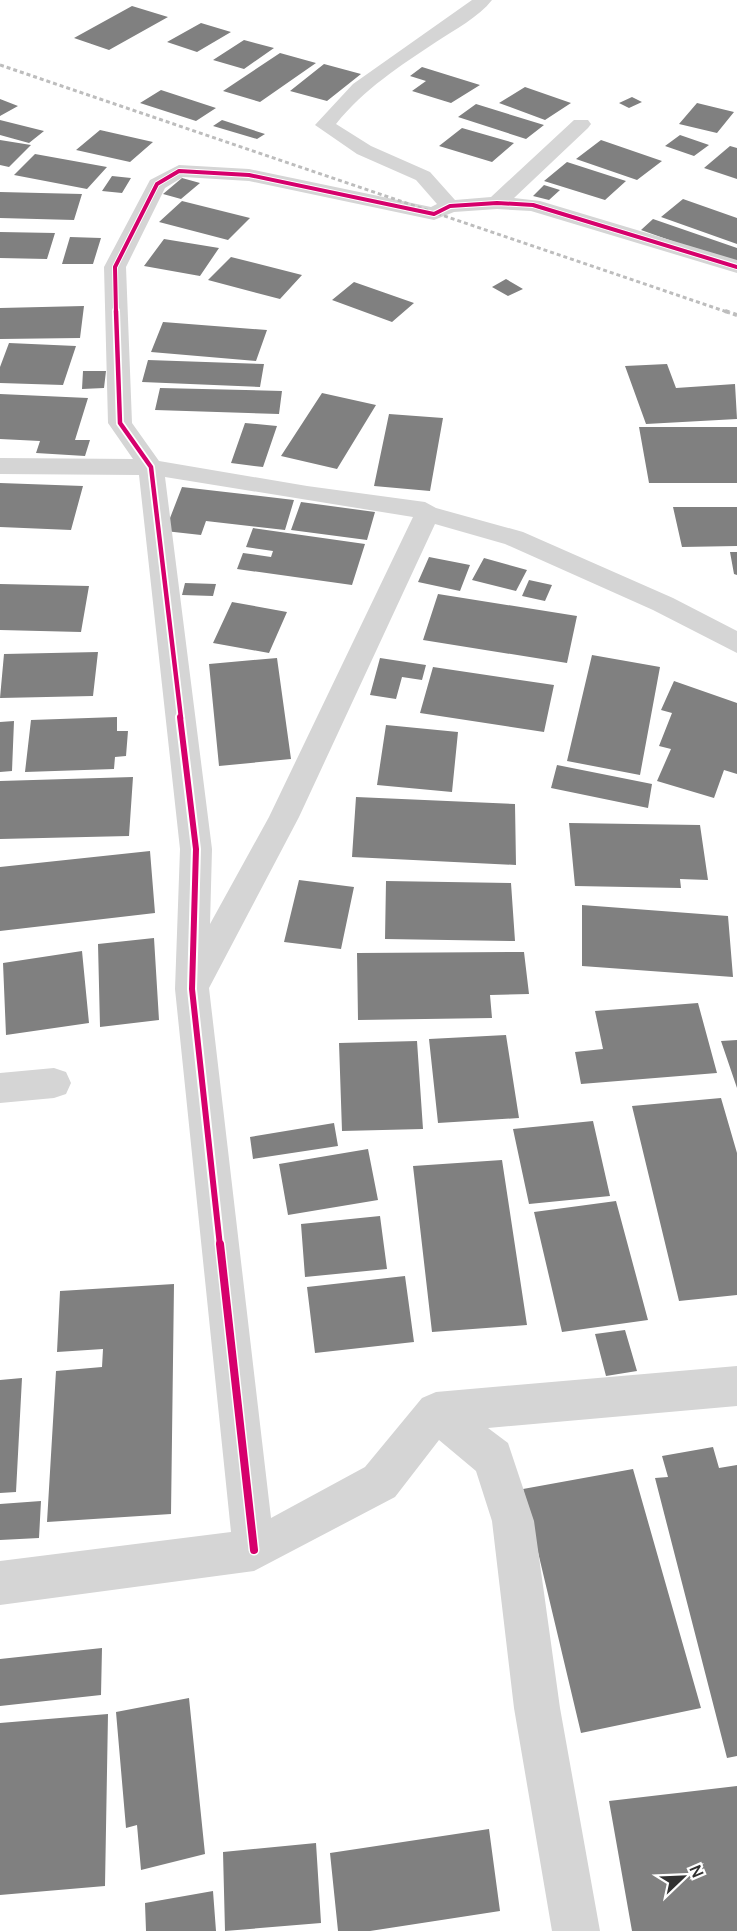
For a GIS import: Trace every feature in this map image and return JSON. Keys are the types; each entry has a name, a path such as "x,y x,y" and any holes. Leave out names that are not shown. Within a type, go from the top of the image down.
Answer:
{"street":[{"path":"450,206 423,176 364,150 325,125 334,111 372,76 460,20 483,0"},
{"path":"497,203 581,124"},
{"path":"254,1550 192,989 196,849 151,467 120,423 115,267 157,184 179,171 249,175 414,212 437,214 450,206 497,203 533,205 737,267"},
{"path":"0,466 151,467 306,494 416,508 427,514 514,538 663,604 737,643"},
{"path":"192,989 284,817 427,514"},
{"path":"0,1088 54,1083"},
{"path":"0,1583 254,1550 380,1482 436,1412 737,1386"},
{"path":"436,1412 493,1458 513,1521 537,1708 576,1931"}],"building":[{"path":"132,6 168,17 109,50 74,38"},
{"path":"201,23 231,32 197,52 167,42"},
{"path":"244,40 274,48 244,69 213,60"},
{"path":"280,53 316,63 260,102 223,91"},
{"path":"324,64 361,74 327,101 290,91"},
{"path":"422,67 480,85 451,103 412,91 426,81 410,76"},
{"path":"525,87 571,103 545,120 499,103"},
{"path":"161,90 216,108 196,121 140,103"},
{"path":"632,97 642,102 629,108 619,103"},
{"path":"0,99 18,106 0,116"},
{"path":"697,103 734,112 717,133 679,124"},
{"path":"476,104 544,125 526,139 458,117"},
{"path":"0,120 44,131 29,143 0,135"},
{"path":"222,120 265,134 257,139 213,126"},
{"path":"462,128 514,143 492,162 439,146"},
{"path":"100,130 153,142 130,162 76,150"},
{"path":"680,135 709,145 694,156 665,146"},
{"path":"0,140 31,145 9,167 0,165"},
{"path":"601,140 662,161 637,180 576,159"},
{"path":"730,146 737,148 737,179 704,168"},
{"path":"35,154 107,167 87,189 14,175"},
{"path":"567,162 626,181 605,200 544,181"},
{"path":"112,176 131,178 122,193 102,191"},
{"path":"182,178 200,183 181,199 163,194"},
{"path":"544,185 560,190 549,200 533,196"},
{"path":"0,192 82,194 74,220 0,218"},
{"path":"683,199 737,218 737,244 661,217"},
{"path":"182,201 250,218 228,240 159,222"},
{"path":"653,219 737,248 737,260 734,263 641,230"},
{"path":"0,232 55,233 47,259 0,258"},
{"path":"70,237 101,238 93,264 62,264"},
{"path":"164,239 219,248 200,276 144,266"},
{"path":"231,257 302,275 280,299 208,280"},
{"path":"506,279 523,289 508,296 492,287"},
{"path":"354,282 414,303 392,322 332,300"},
{"path":"84,306 80,338 0,339 0,308"},
{"path":"163,322 267,330 256,361 151,352"},
{"path":"9,343 76,346 63,385 0,383 0,367"},
{"path":"148,360 264,364 260,387 142,382"},
{"path":"667,364 676,388 735,384 737,419 646,424 625,366"},
{"path":"83,371 106,371 104,388 82,389"},
{"path":"160,388 282,391 279,414 155,410"},
{"path":"322,393 376,405 337,469 281,456"},
{"path":"0,394 88,398 75,440 90,440 85,456 36,453 40,441 0,439"},
{"path":"389,414 443,418 430,491 374,486"},
{"path":"245,423 277,426 263,467 231,463"},
{"path":"639,427 737,427 737,483 649,483"},
{"path":"0,483 83,486 71,530 0,527"},
{"path":"182,487 294,500 285,530 206,521 201,535 165,531"},
{"path":"301,502 375,512 367,540 291,530"},
{"path":"673,507 737,507 737,546 682,547"},
{"path":"253,528 365,544 352,585 237,569 243,553 271,557 273,551 246,547"},
{"path":"730,552 737,552 737,575 734,574"},
{"path":"429,557 470,565 460,591 418,582"},
{"path":"484,558 527,570 516,591 472,580"},
{"path":"529,580 552,585 545,601 522,596"},
{"path":"185,583 216,584 213,596 182,595"},
{"path":"0,584 89,586 81,632 0,630"},
{"path":"438,594 577,616 567,663 423,640"},
{"path":"232,602 287,612 269,653 213,643"},
{"path":"98,652 93,696 0,698 4,654"},
{"path":"592,655 660,667 640,775 567,761"},
{"path":"277,658 291,759 219,766 209,664"},
{"path":"380,658 426,665 422,680 402,677 396,699 370,695"},
{"path":"433,667 554,685 544,732 420,713"},
{"path":"674,681 737,703 737,774 724,770 714,798 657,781 671,749 659,746 672,713 661,710"},
{"path":"117,717 117,731 128,731 126,756 115,757 114,769 25,772 31,720"},
{"path":"14,721 12,771 0,772 0,722"},
{"path":"386,725 458,732 452,792 377,785"},
{"path":"557,765 652,784 648,808 551,788"},
{"path":"133,777 129,836 0,839 0,781"},
{"path":"356,797 515,804 516,865 352,857"},
{"path":"569,823 700,825 708,880 680,879 681,888 575,886"},
{"path":"150,851 155,913 0,931 0,867"},
{"path":"299,880 354,887 341,949 284,942"},
{"path":"386,881 511,883 515,941 385,939"},
{"path":"582,905 728,916 733,977 582,966"},
{"path":"154,938 159,1020 100,1027 98,944"},
{"path":"82,951 89,1023 6,1035 3,963"},
{"path":"524,952 529,994 490,995 492,1018 358,1020 357,953"},
{"path":"698,1003 717,1073 581,1084 575,1052 603,1049 595,1011"},
{"path":"506,1035 519,1118 438,1123 429,1039"},
{"path":"737,1040 737,1088 721,1041"},
{"path":"417,1041 423,1129 342,1131 339,1043"},
{"path":"721,1098 737,1153 737,1295 679,1301 632,1106"},
{"path":"593,1121 610,1196 529,1204 513,1129"},
{"path":"334,1123 338,1146 253,1159 250,1137"},
{"path":"368,1149 378,1200 288,1215 279,1164"},
{"path":"502,1160 527,1325 432,1332 413,1166"},
{"path":"616,1201 648,1320 562,1332 534,1212"},
{"path":"380,1216 387,1269 305,1277 301,1224"},
{"path":"405,1276 414,1342 315,1353 307,1287"},
{"path":"174,1284 171,1514 47,1522 56,1371 102,1367 103,1349 57,1352 60,1291"},
{"path":"625,1330 637,1371 606,1376 595,1334"},
{"path":"22,1378 16,1492 0,1493 0,1380"},
{"path":"713,1447 719,1468 737,1465 737,1756 727,1758 655,1478 668,1477 662,1456"},
{"path":"633,1469 701,1708 581,1733 523,1489"},
{"path":"41,1501 39,1538 0,1540 0,1504"},
{"path":"102,1648 101,1695 0,1706 0,1659"},
{"path":"189,1698 205,1854 141,1870 137,1825 126,1828 116,1712"},
{"path":"108,1714 105,1886 0,1895 0,1723"},
{"path":"737,1786 737,1931 632,1931 609,1801"},
{"path":"489,1829 500,1911 370,1931 338,1931 330,1853"},
{"path":"316,1843 321,1923 225,1931 223,1852"},
{"path":"213,1891 216,1931 146,1931 145,1903"}],"railway":[{"path":"0,65 730,313"},
{"path":"725,311 737,315"}],"cycle path":[{"path":"254,1550 192,989 196,849 151,467 120,423 115,267 157,184 179,171 249,175 434,214 450,206 497,203 533,205 737,267"}]}
